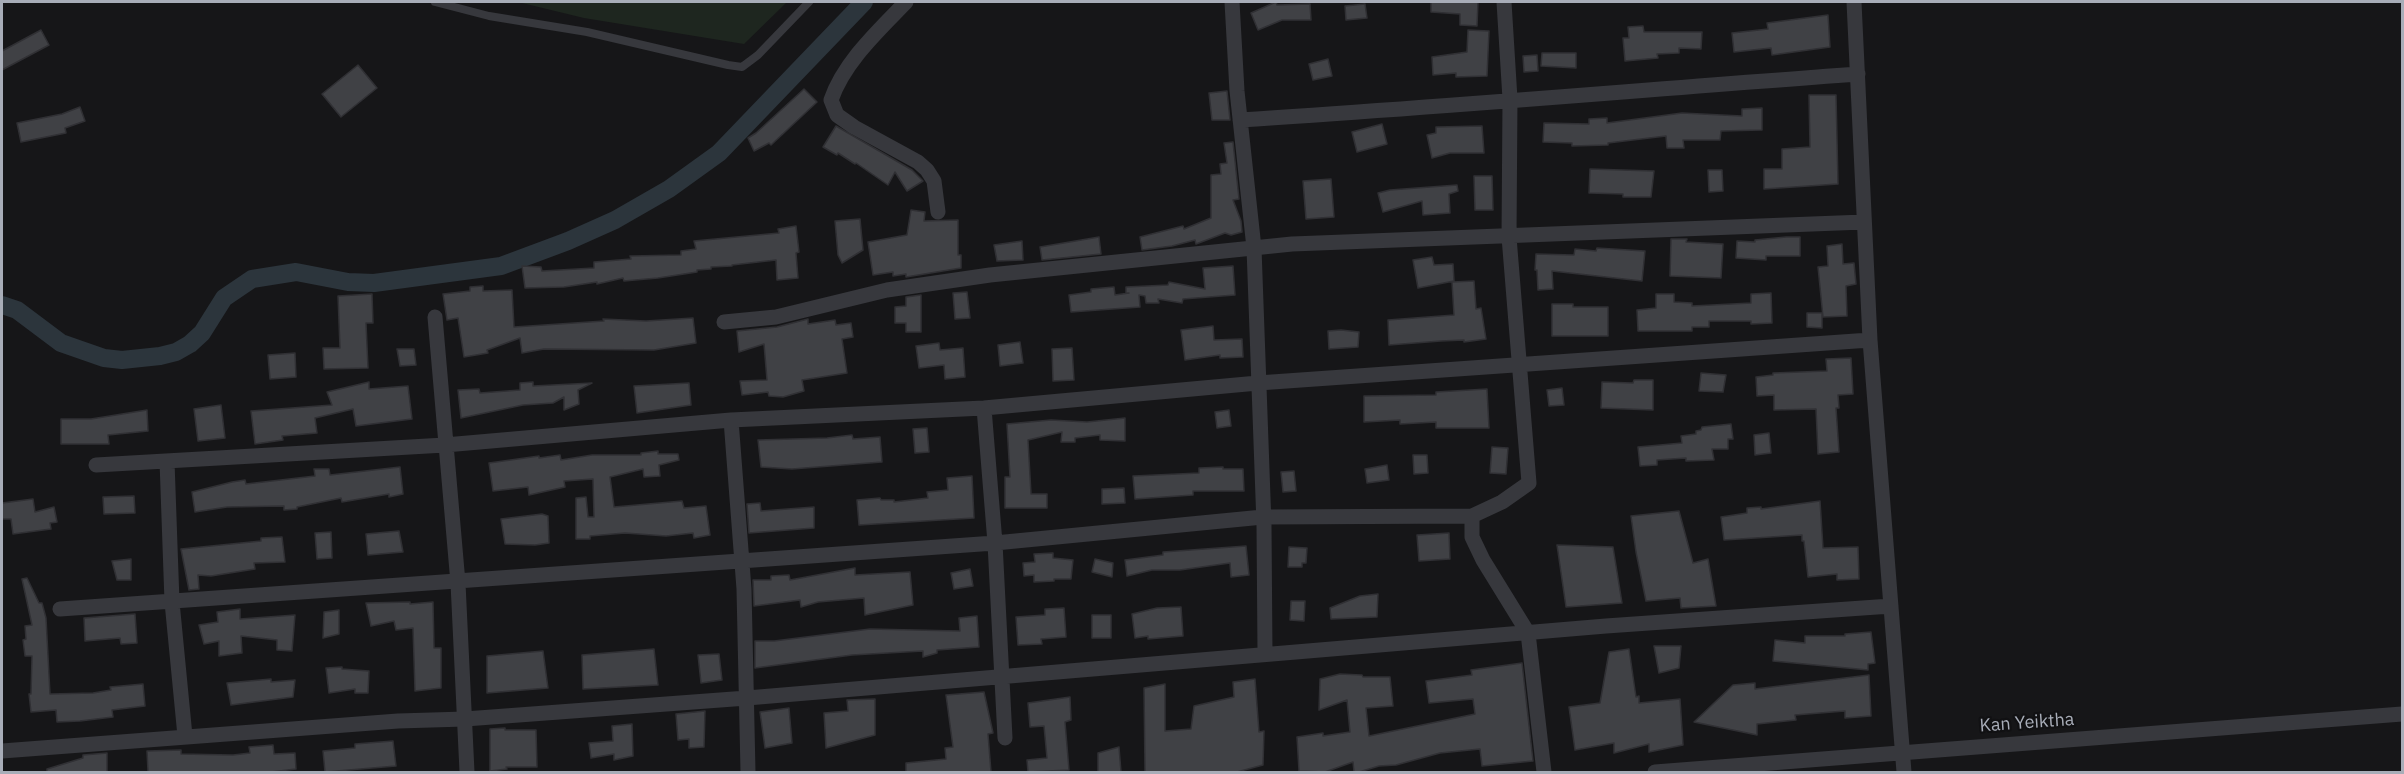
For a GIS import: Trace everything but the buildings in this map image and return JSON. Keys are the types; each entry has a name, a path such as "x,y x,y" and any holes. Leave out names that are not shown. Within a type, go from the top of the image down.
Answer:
{"street":[{"path":"906,2 850,66 837,83 831,100 837,115 854,127 918,162 927,170 934,181 938,212"},
{"path":"1232,2 1240,120 1254,248 1265,654"},
{"path":"60,609 458,583 995,543 1263,517 1472,516 1502,502 1529,483 1509,237 1510,99 1504,2"},
{"path":"1854,2 1869,340 1904,772"},
{"path":"1240,120 1400,110 1510,99 1858,74"},
{"path":"724,322 776,317 887,290 990,275 1292,244 1864,222"},
{"path":"435,318 458,583 467,772"},
{"path":"96,465 445,445 731,420 984,408 1258,383 1869,340"},
{"path":"984,408 995,543 1005,738"},
{"path":"731,420 742,562 748,772"},
{"path":"166,461 172,602 185,736"},
{"path":"1472,516 1472,537 1475,545 1528,633 1544,772"},
{"path":"2,751 185,736 399,721 465,719 747,698 1265,654 1891,606"},
{"name":"Kan Yeiktha","path":"1655,772 2403,714"}],"lane":[{"path":"435,2 489,16 587,32 742,67 758,56 809,2"}],"shaded area":[{"path":"518,2 787,2 744,44 584,18"}],"waterway":[{"path":"2,305 17,310 61,343 104,358 122,360 160,356 176,352 190,344 202,333 224,298 252,279 296,272 348,282 374,283 501,266 568,241 615,220 669,189 719,153 864,2"}]}
